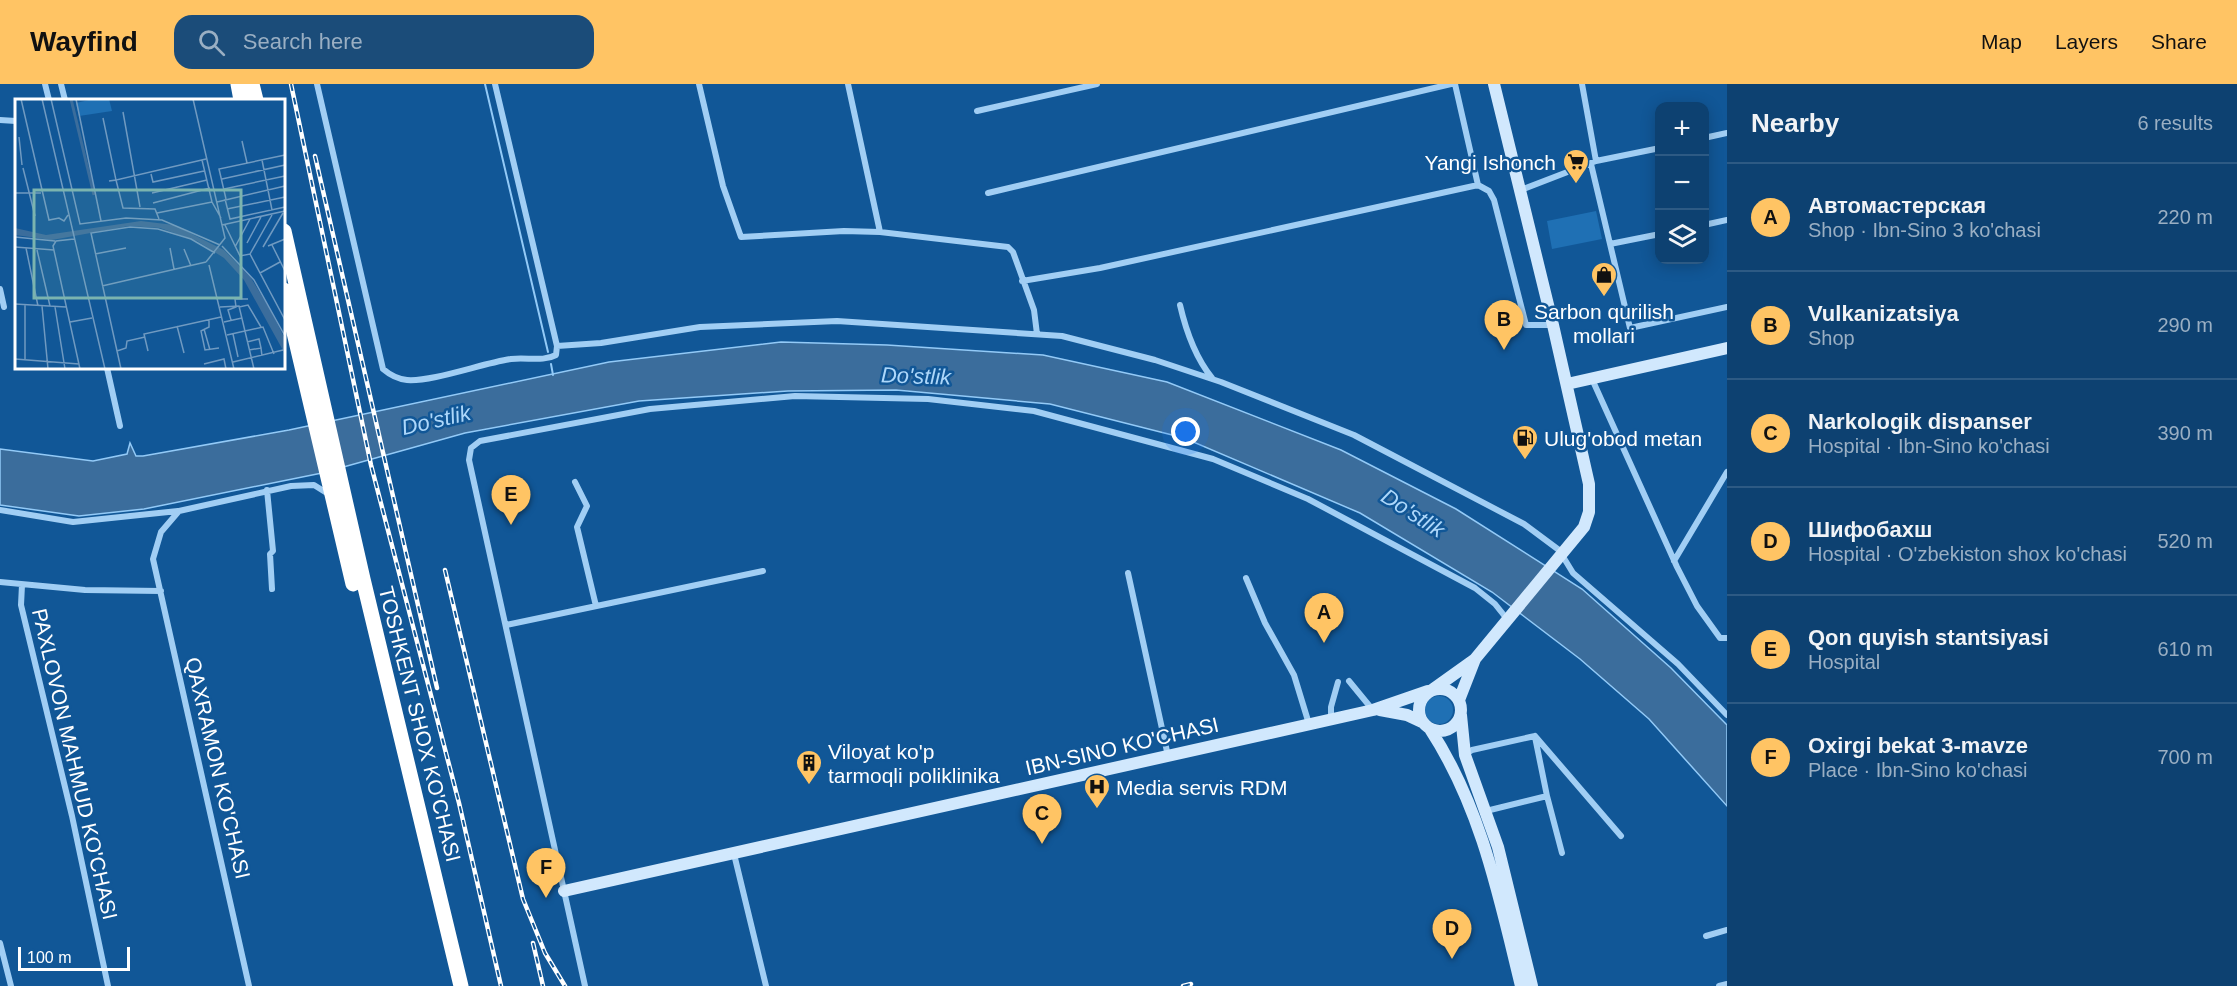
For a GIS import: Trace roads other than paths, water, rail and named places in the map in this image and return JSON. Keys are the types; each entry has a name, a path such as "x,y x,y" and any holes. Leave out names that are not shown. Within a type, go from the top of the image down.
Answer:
{"highway":[{"path":"238,84 241,99"},
{"path":"252,84 256,99"},
{"path":"285,236 334,474"},
{"path":"285,296 320,411"},
{"name":"TOSHKENT SHOX KO'CHASI","path":"334,474 333,497 452,986"},
{"name":"TOSHKENT SHOX KO'CHASI","path":"334,474 365,591 461,986"}],"main road":[{"path":"1494,84 1567,384 1590,501 1584,527 1475,659 1459,700 1465,755 1486,811 1510,892 1532,986"},
{"path":"1567,384 1727,348"},
{"path":"1373,710 1430,690 1475,659"},
{"path":"1430,690 1447,689 1459,700"},
{"path":"1430,690 1418,709 1449,758 1485,842 1521,986"},
{"path":"1373,710 1395,712 1445,730 1457,722 1461,715"},
{"name":"IBN-SINO KO'CHASI","path":"564,891 1373,710"}],"street":[{"path":"45,84 49,99"},
{"path":"61,84 65,99"},
{"path":"317,84 383,369 392,376 408,380 529,356 548,360 556,355 557,346 495,84"},
{"path":"699,84 723,186 741,237 844,231 880,232 1008,248 1013,252 1034,310 1037,334"},
{"path":"848,84 880,232"},
{"path":"977,111 1097,84"},
{"path":"988,193 1453,84 1478,185"},
{"path":"1582,84 1593,163 1630,328 1727,307"},
{"path":"0,120 15,121"},
{"path":"1709,137 1727,133"},
{"path":"1521,190 1593,163 1655,149"},
{"path":"1022,281 1100,268 1478,185 1489,191 1494,200 1527,325 1553,325"},
{"path":"1709,224 1727,220"},
{"path":"1610,244 1655,235"},
{"path":"0,289 4,307"},
{"path":"1180,305 1185,327 1202,366 1212,379"},
{"path":"557,346 601,343 700,327 764,322 837,321 1062,336 1212,379 1354,435 1524,524 1560,557 1573,573 1678,664 1727,715"},
{"path":"107,369 120,426"},
{"path":"1592,379 1674,561 1710,627 1720,638 1727,638"},
{"path":"585,986 469,460 471,448 480,441 650,409 795,396 928,399 1034,411 1213,459 1308,499 1475,588 1508,617"},
{"path":"1674,561 1727,472"},
{"path":"575,482 587,506 577,527 596,606"},
{"path":"0,510 73,522 179,511 267,490 314,485 333,497"},
{"path":"267,490 273,551 270,554 272,589"},
{"name":"QAXRAMON KO'CHASI","path":"179,511 161,532 153,559 249,986"},
{"path":"506,625 763,571"},
{"path":"1128,573 1168,756"},
{"path":"1246,578 1265,623 1294,675 1309,724"},
{"path":"0,582 85,590 161,591"},
{"name":"PAXLOVON MAHMUD KO'CHASI","path":"22,585 21,604 72,816 108,986"},
{"path":"1349,681 1373,710"},
{"path":"1331,719 1331,707 1338,682"},
{"path":"1465,755 1472,750 1534,736"},
{"path":"1534,736 1562,853"},
{"path":"1534,736 1621,836"},
{"path":"1486,811 1547,796"},
{"path":"734,854 766,986"},
{"path":"1706,936 1727,930"},
{"path":"0,943 11,986"},
{"path":"1719,986 1727,984"}],"water":[{"name":"Do'stlik","path":"781,342 887,345 1043,355 1167,382 1341,450 1456,509 1582,589 1671,668 1727,725 1727,806 1649,719 1580,659 1492,592 1360,513 1184,438 1050,404 896,390 788,391 639,401 465,433 322,473 144,509 79,516 0,505 0,449 93,461 127,454 130,443 136,456 143,456 289,430 609,362"}],"waterway":[{"path":"485,84 548,352"},
{"path":"551,364 553,375"}],"railway":[{"path":"291,84 371,465 459,803 501,986"},
{"path":"315,156 437,688"},
{"path":"445,570 523,899 545,953 565,986"},
{"path":"533,943 543,986"},
{"path":"1183,986 1191,984"}],"place":[{"name":"Yangi Ishonch","path":"1576,185"},
{"name":"Sarbon qurilish mollari","path":"1604,298"},
{"name":"Vulkanizatsiya","path":"1504,350"},
{"name":"Ulug'obod metan","path":"1525,461"},
{"name":"Qon quyish stantsiyasi","path":"511,525"},
{"name":"Автомастерская","path":"1324,643"},
{"name":"Viloyat ko'p tarmoqli poliklinika","path":"809,786"},
{"name":"Media servis RDM","path":"1097,810"},
{"name":"Narkologik dispanser","path":"1042,844"},
{"name":"Oxirgi bekat 3-mavze","path":"546,898"},
{"name":"Шифобахш","path":"1452,959"}]}
